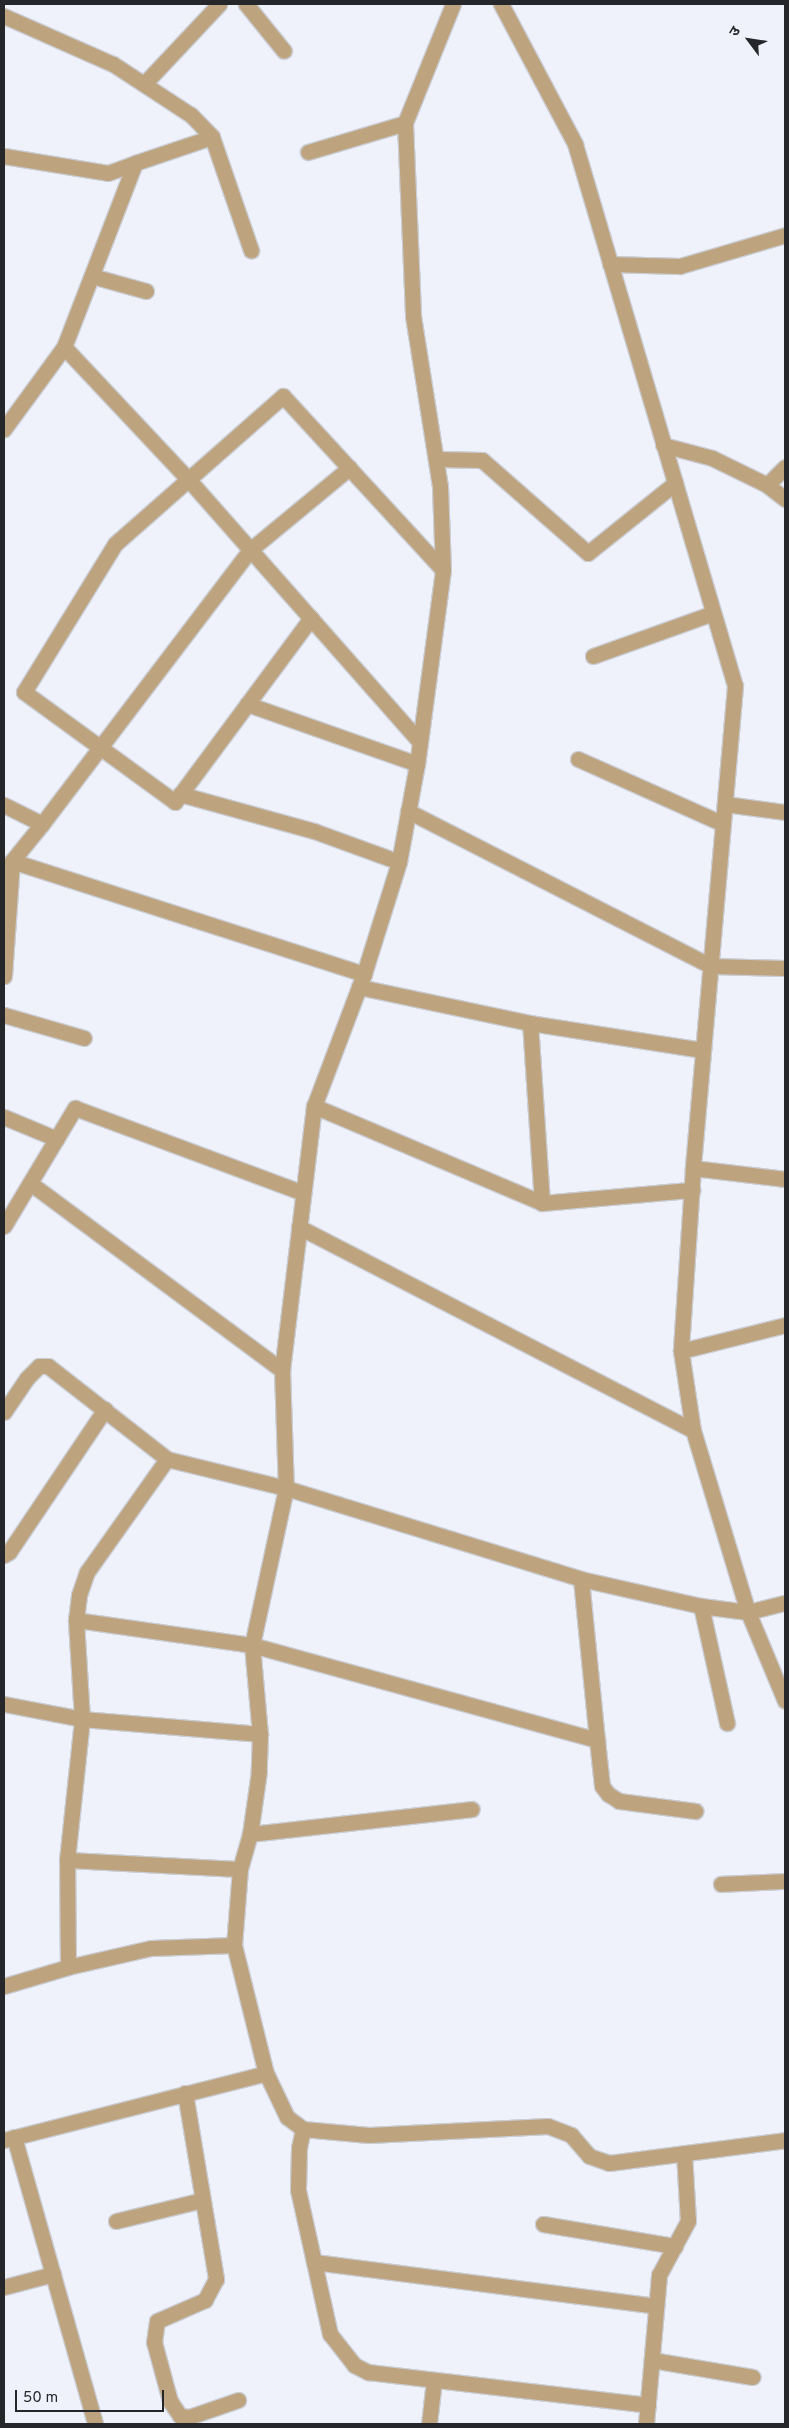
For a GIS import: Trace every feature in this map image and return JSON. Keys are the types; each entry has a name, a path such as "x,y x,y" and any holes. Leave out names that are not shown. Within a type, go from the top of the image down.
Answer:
{"street":[{"path":"144,84 219,4"},
{"path":"246,4 284,51"},
{"path":"453,4 405,123 413,316 440,486 443,570 417,764 399,862 361,980 314,1106 282,1370 286,1488 252,1645 260,1734 259,1771 250,1834 240,1869 234,1944 266,2073 288,2117 304,2129 369,2135 548,2126 571,2135 589,2156 609,2163 785,2140"},
{"path":"501,4 575,144 735,686 693,1168 681,1351 693,1430 748,1612 785,1701"},
{"path":"4,16 113,64 192,115 212,137 251,250"},
{"path":"308,152 405,123"},
{"path":"4,156 108,173 212,137"},
{"path":"4,429 64,347 135,163"},
{"path":"610,264 680,266 785,235"},
{"path":"92,276 146,292"},
{"path":"64,347 188,479 420,742"},
{"path":"311,618 175,802 24,692 115,544 283,396 443,570"},
{"path":"663,445 712,458 767,485 785,499"},
{"path":"436,459 482,460 588,552 675,483"},
{"path":"767,485 785,467"},
{"path":"4,975 12,861 250,550 349,468"},
{"path":"593,656 713,614"},
{"path":"247,704 417,764"},
{"path":"578,759 723,824"},
{"path":"180,794 314,831 399,862"},
{"path":"725,804 785,812"},
{"path":"4,805 42,824"},
{"path":"408,811 711,966 785,968"},
{"path":"12,861 361,980 530,1023 704,1050"},
{"path":"4,1015 84,1038"},
{"path":"530,1023 542,1203"},
{"path":"314,1106 542,1203 692,1190"},
{"path":"4,1226 75,1108 304,1192"},
{"path":"4,1117 57,1139"},
{"path":"693,1168 785,1178"},
{"path":"30,1183 282,1370"},
{"path":"299,1227 693,1430"},
{"path":"681,1351 785,1325"},
{"path":"4,1412 27,1378 39,1366 57,1370 167,1459 286,1488 580,1579 701,1606 748,1612 785,1603"},
{"path":"4,1554 9,1552 105,1409"},
{"path":"68,1967 67,1860 82,1718 76,1620 87,1572 167,1459"},
{"path":"580,1579 602,1786 608,1794 619,1801 694,1811"},
{"path":"701,1606 727,1723"},
{"path":"76,1620 252,1645 597,1740"},
{"path":"4,1704 82,1718 260,1734"},
{"path":"250,1834 472,1809"},
{"path":"67,1860 240,1869"},
{"path":"721,1884 785,1882"},
{"path":"4,1986 68,1967 151,1948 234,1944"},
{"path":"95,2424 53,2274 9,2138 266,2073"},
{"path":"185,2093 216,2279 212,2292 198,2304 157,2321 154,2342 170,2400 180,2416 189,2417 238,2400"},
{"path":"304,2129 299,2148 298,2190 330,2334 354,2365 368,2372 648,2405"},
{"path":"646,2424 656,2306 662,2266 688,2221 684,2153"},
{"path":"116,2221 203,2200"},
{"path":"543,2224 675,2246"},
{"path":"314,2262 656,2306"},
{"path":"4,2287 53,2274"},
{"path":"652,2360 753,2377"},
{"path":"428,2424 434,2380"}]}
